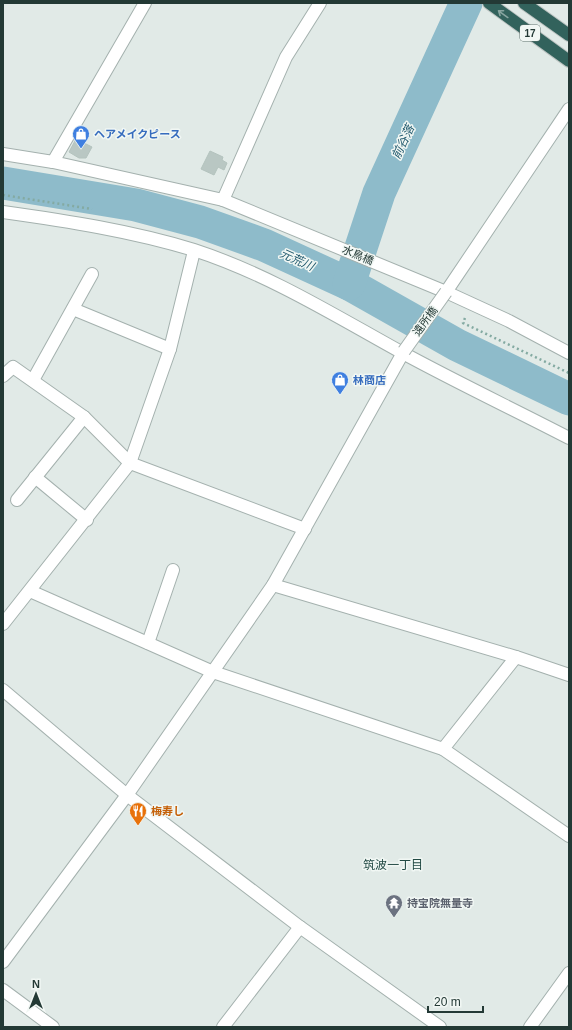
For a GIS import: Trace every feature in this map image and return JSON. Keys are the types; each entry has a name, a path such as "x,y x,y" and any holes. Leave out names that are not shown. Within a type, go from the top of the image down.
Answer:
{"highway":[{"name":"17","path":"524,3 569,35"},
{"name":"17","path":"490,4 569,61"}],"street":[{"path":"53,162 145,3"},
{"path":"223,200 286,57 320,3"},
{"name":"遠所橋","path":"3,962 127,795 273,585 404,352 569,109"},
{"name":"水鳥橋","path":"3,154 53,162 223,200 446,292 509,321 569,353"},
{"path":"3,212 63,220 126,233 194,250 278,284 569,438"},
{"path":"3,624 87,520 130,463 170,349 194,250"},
{"path":"33,380 92,274"},
{"path":"73,309 170,349"},
{"path":"3,376 13,367 33,380 84,417 130,463 305,529"},
{"path":"17,500 84,417"},
{"path":"35,477 87,520"},
{"path":"148,643 173,570"},
{"path":"273,585 516,657 569,676"},
{"path":"30,591 213,672 443,749 569,836"},
{"path":"443,749 516,657"},
{"path":"3,690 127,795 300,927 440,1027"},
{"path":"225,1026 300,927"},
{"path":"530,1027 569,973"},
{"path":"3,990 53,1027"}],"path":[{"path":"463,323 569,373"}],"building":[{"path":"76,139 92,147 86,158 79,158 69,152"},
{"path":"210,151 223,157 222,160 227,163 224,170 218,167 214,175 201,169"}],"waterway":[{"name":"前谷落","path":"349,284 379,193 466,3"},
{"name":"元荒川","path":"3,183 136,205 200,222 264,245 349,284 457,345 569,399"}],"place":[{"name":"ヘアメイクピース","path":"81,149"},
{"name":"林商店","path":"340,395"},
{"name":"梅寿し","path":"138,826"},
{"name":"持宝院無量寺","path":"394,918"}],"district":[{"name":"筑波一丁目","path":"393,865"}]}
